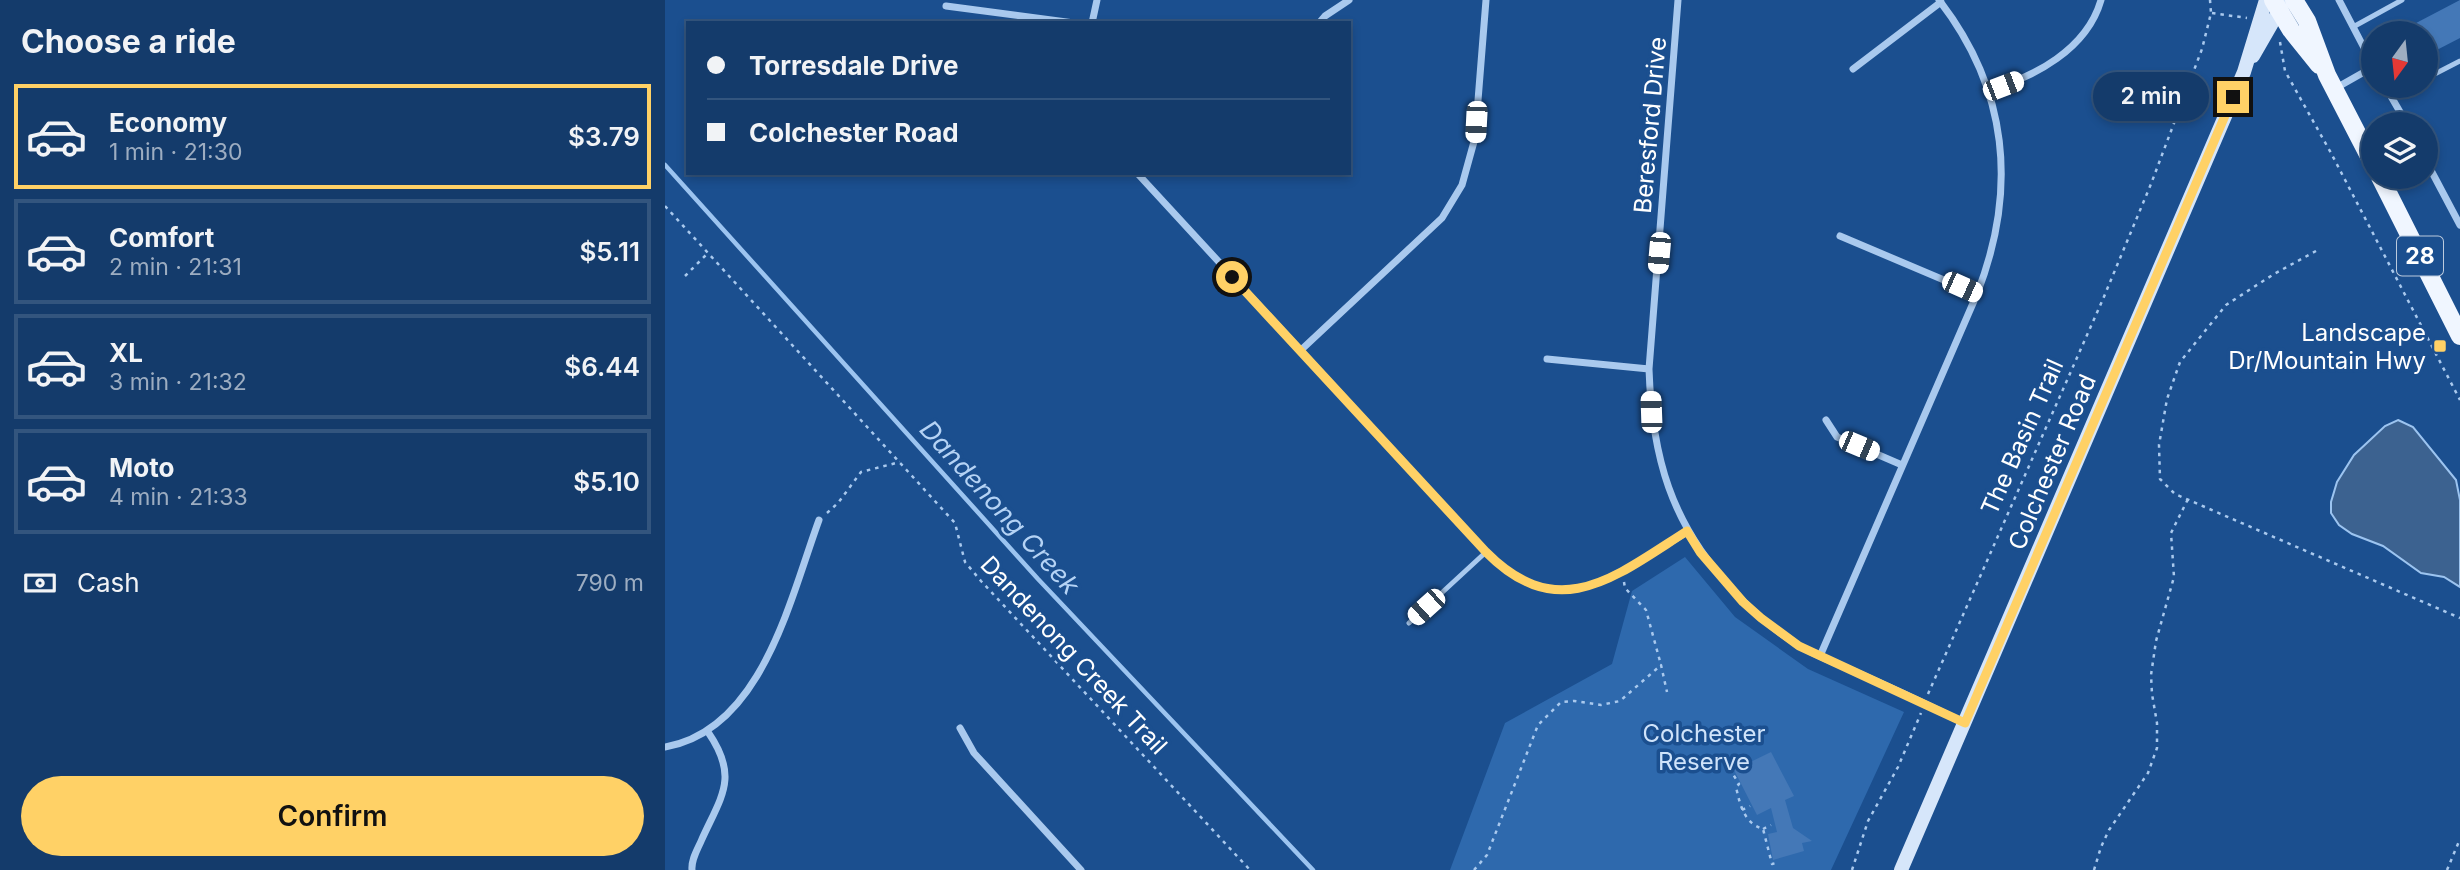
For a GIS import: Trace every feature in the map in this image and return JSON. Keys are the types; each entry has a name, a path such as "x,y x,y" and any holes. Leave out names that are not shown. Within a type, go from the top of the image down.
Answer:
{"main road":[{"path":"2294,0 2307,21 2331,82 2361,141"},
{"path":"2276,3 2309,55 2331,82"},
{"name":"Colchester Road","path":"1901,870 2243,72 2276,3"},
{"name":"28","path":"2385,189 2460,336"}],"street":[{"path":"1092,21 1097,0"},
{"path":"1321,21 1349,0"},
{"path":"1300,351 1442,218 1462,185 1475,138 1486,0"},
{"name":"Beresford Drive","path":"1678,0 1649,369 1651,412 1660,459 1671,495 1700,552 1743,602 1780,633 1799,646 1965,723"},
{"path":"1989,89 2035,74 2060,57 2091,25 2101,0"},
{"path":"2339,0 2361,43"},
{"path":"1820,656 1977,294 1989,261 2001,198 2001,144 1989,89 1971,48 1940,1 1853,69"},
{"path":"946,6 1059,21"},
{"path":"2331,82 2361,71"},
{"path":"1139,175 1486,552 1508,572 1530,585 1546,589 1579,590 1623,571 1687,531"},
{"path":"2438,184 2460,225"},
{"path":"1840,236 1977,294"},
{"path":"1547,359 1649,369"},
{"path":"1826,420 1837,437 1902,465"},
{"path":"665,747 708,732 740,703 754,683 776,638 819,520"},
{"path":"960,728 974,753 1080,870"},
{"path":"692,870 695,854 725,786 721,751 708,732"}],"lane":[{"path":"2353,27 2402,0"},
{"path":"2438,72 2460,61"},
{"path":"1409,623 1486,552"}],"path":[{"name":"The Basin Trail","path":"1852,870 1868,821 1898,767 2151,184 2202,49 2211,13 2210,0"},
{"path":"2211,13 2251,19"},
{"path":"2280,36 2279,48 2285,71 2331,153 2460,400"},
{"name":"Dandenong Creek Trail","path":"665,206 955,523 965,562 981,581 1250,870"},
{"path":"2316,251 2226,305 2180,362 2167,399 2159,444 2159,479 2175,494 2460,618"},
{"path":"685,276 709,252"},
{"path":"819,520 838,503 861,472 900,462"},
{"path":"2094,870 2109,830 2148,773 2157,748 2151,675 2156,641 2174,577 2171,533 2188,499"},
{"path":"1623,571 1625,588 1646,610 1667,692"},
{"path":"1474,870 1487,855 1538,725 1562,702 1601,705 1620,701 1661,665"},
{"path":"1746,761 1730,769 1739,784 1736,787 1742,810 1754,826 1763,829 1771,825"},
{"path":"1742,810 1750,806"},
{"path":"1763,829 1772,863 1776,863"},
{"path":"2447,870 2460,839"}],"green space":[{"name":"Colchester Reserve","path":"1685,557 1735,617 1808,669 1904,712 1831,870 1450,870 1505,723 1612,664 1632,591"}],"shaded area":[{"path":"2398,420 2413,427 2456,480 2460,500 2460,587 2444,577 2421,573 2383,546 2352,534 2339,525 2331,513 2337,482 2354,455 2385,426"}],"building":[{"path":"2460,0 2460,38 2438,49 2438,21 2420,21"},
{"path":"1771,752 1794,796 1785,800 1793,828 1812,841 1802,843 1804,851 1773,860 1768,834 1777,832 1771,808 1757,815 1734,770"}],"waterway":[{"name":"Dandenong Creek","path":"665,165 1038,579 1313,870"}],"place":[{"name":"Landscape Dr/Mountain Hwy","path":"2440,346"}],"route":[{"path":"1232,277 1497,564 1508,572 1530,585 1562,591 1579,590 1623,571 1687,531 1700,552 1743,602 1799,646 1965,723 2233,97"}]}
